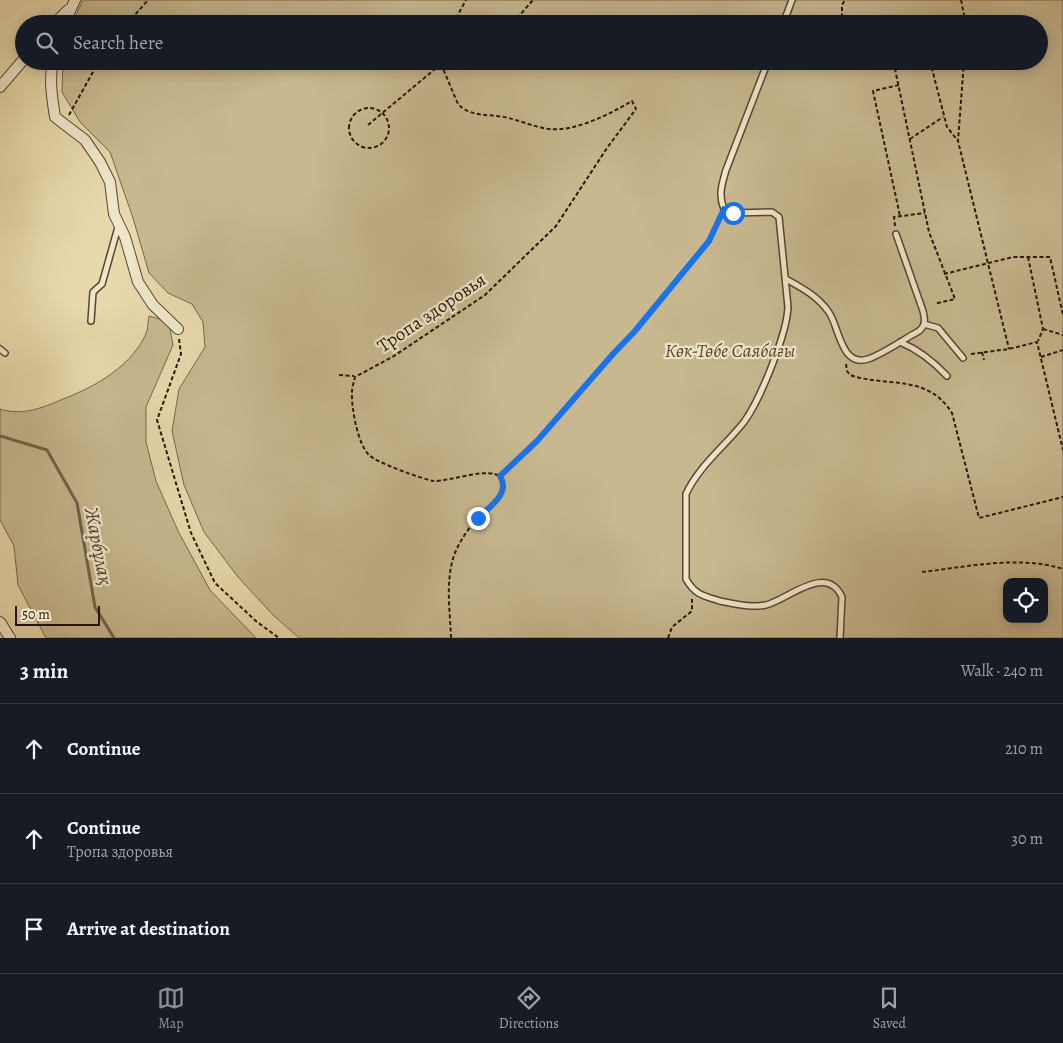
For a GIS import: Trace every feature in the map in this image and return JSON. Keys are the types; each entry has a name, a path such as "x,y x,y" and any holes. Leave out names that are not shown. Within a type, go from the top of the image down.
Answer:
{"street":[{"path":"63,15 74,3"},
{"path":"68,15 74,3"},
{"path":"0,86 15,68"},
{"path":"51,70 55,117 85,140 100,162 110,182 114,214 125,237 140,288 153,305 178,329"},
{"path":"0,622 10,638"}],"lane":[{"path":"786,15 792,0"},
{"path":"765,70 721,185 720,199 724,209 733,213 772,212 779,217 788,317 772,364 745,420 690,484 686,494 686,580 692,589 704,596 752,606 774,602 819,582 828,582 840,591 842,596 840,638"},
{"path":"90,322 93,292 102,284 119,224"},
{"path":"786,279 812,292 830,312 839,340 850,355 857,359 867,359 919,332 924,327 923,311 896,234"},
{"path":"924,324 938,328 964,357"},
{"path":"900,342 912,347 934,362 947,376"}],"path":[{"path":"134,15 148,0"},
{"path":"458,15 466,0"},
{"path":"519,15 534,0"},
{"path":"842,15 842,6 845,0"},
{"path":"961,0 964,15"},
{"path":"64,124 94,70"},
{"path":"368,125 434,70"},
{"name":"Тропа здоровья","path":"355,376 394,356 485,296 556,226 607,148 636,109 632,101 612,113 561,129 548,129 505,117 474,114 458,104 445,70"},
{"path":"895,70 929,232 955,299 935,302"},
{"path":"932,70 947,127 958,141"},
{"path":"963,70 958,141 1009,349"},
{"path":"898,85 873,91 900,216"},
{"path":"361,110 375,110 382,113 388,125 386,138 382,143 370,148 357,145 349,133 351,119 361,110"},
{"path":"910,139 944,117"},
{"path":"500,476 537,441 635,331 709,241 724,209"},
{"path":"896,234 894,217 925,213"},
{"path":"944,274 1013,257 1050,257 1063,315"},
{"path":"1028,257 1043,329 1037,342 1063,450"},
{"path":"178,329 181,354 157,420 191,533 215,583 257,622 279,638"},
{"path":"1043,329 1063,334"},
{"path":"964,357 1037,342"},
{"path":"1041,357 1063,350"},
{"path":"982,352 984,360"},
{"path":"850,355 846,366 846,371 850,375 911,384 936,394 946,402 952,413 979,518 1063,496"},
{"path":"339,375 355,376 352,393 354,414 360,438 367,454 376,461 434,481 443,482 490,473 500,476"},
{"path":"451,638 450,570 456,550 478,518 503,492 504,486 500,476"},
{"path":"922,572 1023,562 1047,564 1063,568"},
{"path":"668,638 672,627 692,611 692,589"}],"green space":[{"name":"Көк-Төбе Саябағы","path":"83,0 1063,0 1063,638 299,638 273,615 238,577 204,532 184,485 172,431 179,389 205,347 203,322 192,304 168,293 149,273 133,218 110,152 80,122 62,92 63,70 1048,70 1048,15 76,15"},
{"path":"149,316 163,320 170,329 173,345 146,407 146,442 156,481 178,531 210,590 256,638 46,638 18,585 14,546 0,520 0,409 17,412 40,408 75,394 100,381 133,354 147,331"}],"waterway":[{"name":"Жарбұлақ","path":"0,436 47,450 77,503 95,607 114,638"}],"route":[{"path":"478,518 503,492 504,486 500,476 537,441 635,331 709,241 724,209 733,213"}]}
